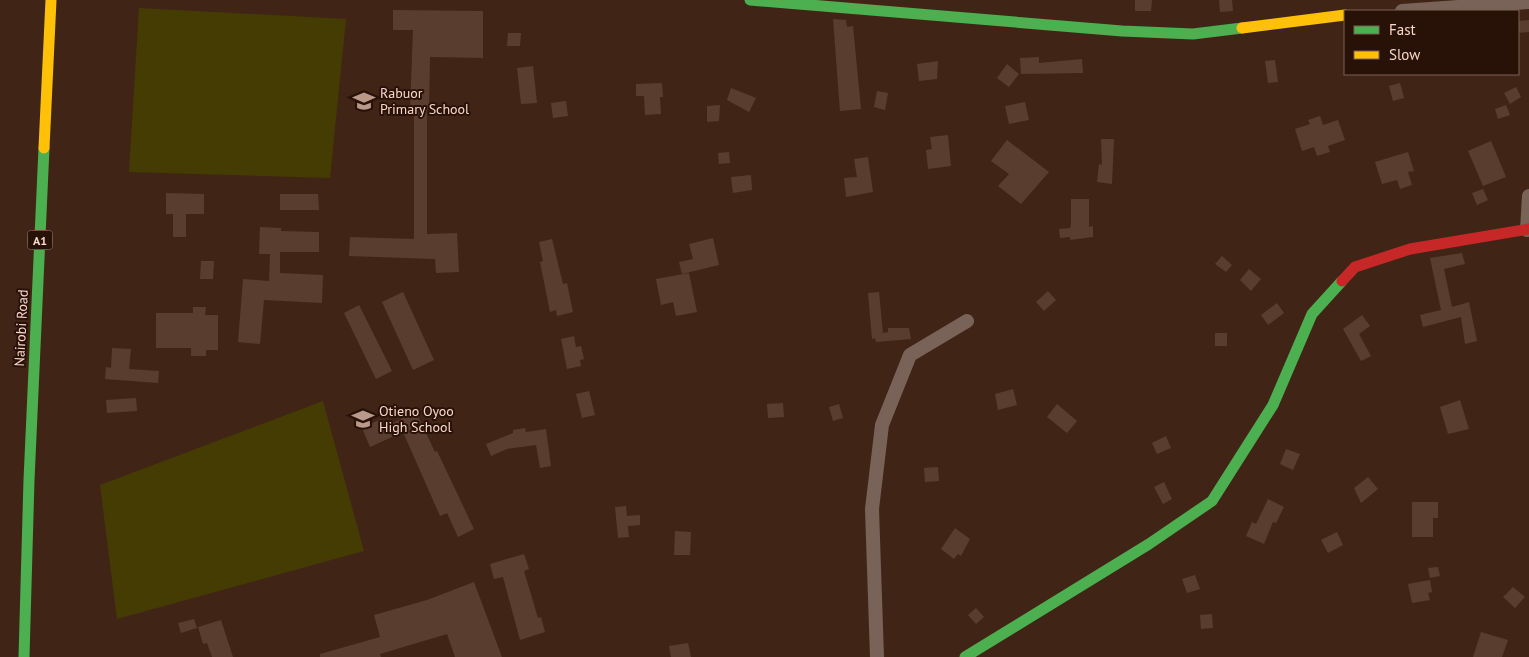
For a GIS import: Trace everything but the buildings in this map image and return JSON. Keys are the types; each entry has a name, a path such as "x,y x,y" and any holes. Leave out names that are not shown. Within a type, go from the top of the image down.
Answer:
{"main road":[{"name":"Nairobi Road","path":"24,657 29,480 51,0"},
{"path":"750,0 1122,31 1193,34 1344,15"},
{"path":"964,657 1149,544 1212,500 1273,405 1312,314 1355,267 1410,249 1528,229"}],"street":[{"path":"1416,10 1529,2"},
{"path":"1528,229 1529,196"},
{"path":"877,657 872,509 882,425 910,355 967,321"}],"shaded area":[{"path":"139,8 346,19 330,178 129,172"},
{"path":"323,401 364,551 117,619 100,485"}],"traffic: fast":[{"path":"750,0 1122,31 1193,34 1242,28"},
{"path":"24,657 29,480 44,148"},
{"path":"965,657 1149,544 1212,501 1273,405 1312,314 1342,281"}],"traffic: slow":[{"path":"44,148 51,0"},
{"path":"1242,28 1344,15"}],"traffic: jam":[{"path":"1342,281 1355,267 1410,249 1529,229"}],"place":[{"name":"Rabuor Primary School","path":"364,101"},
{"name":"Otieno Oyoo High School","path":"363,419"}]}
